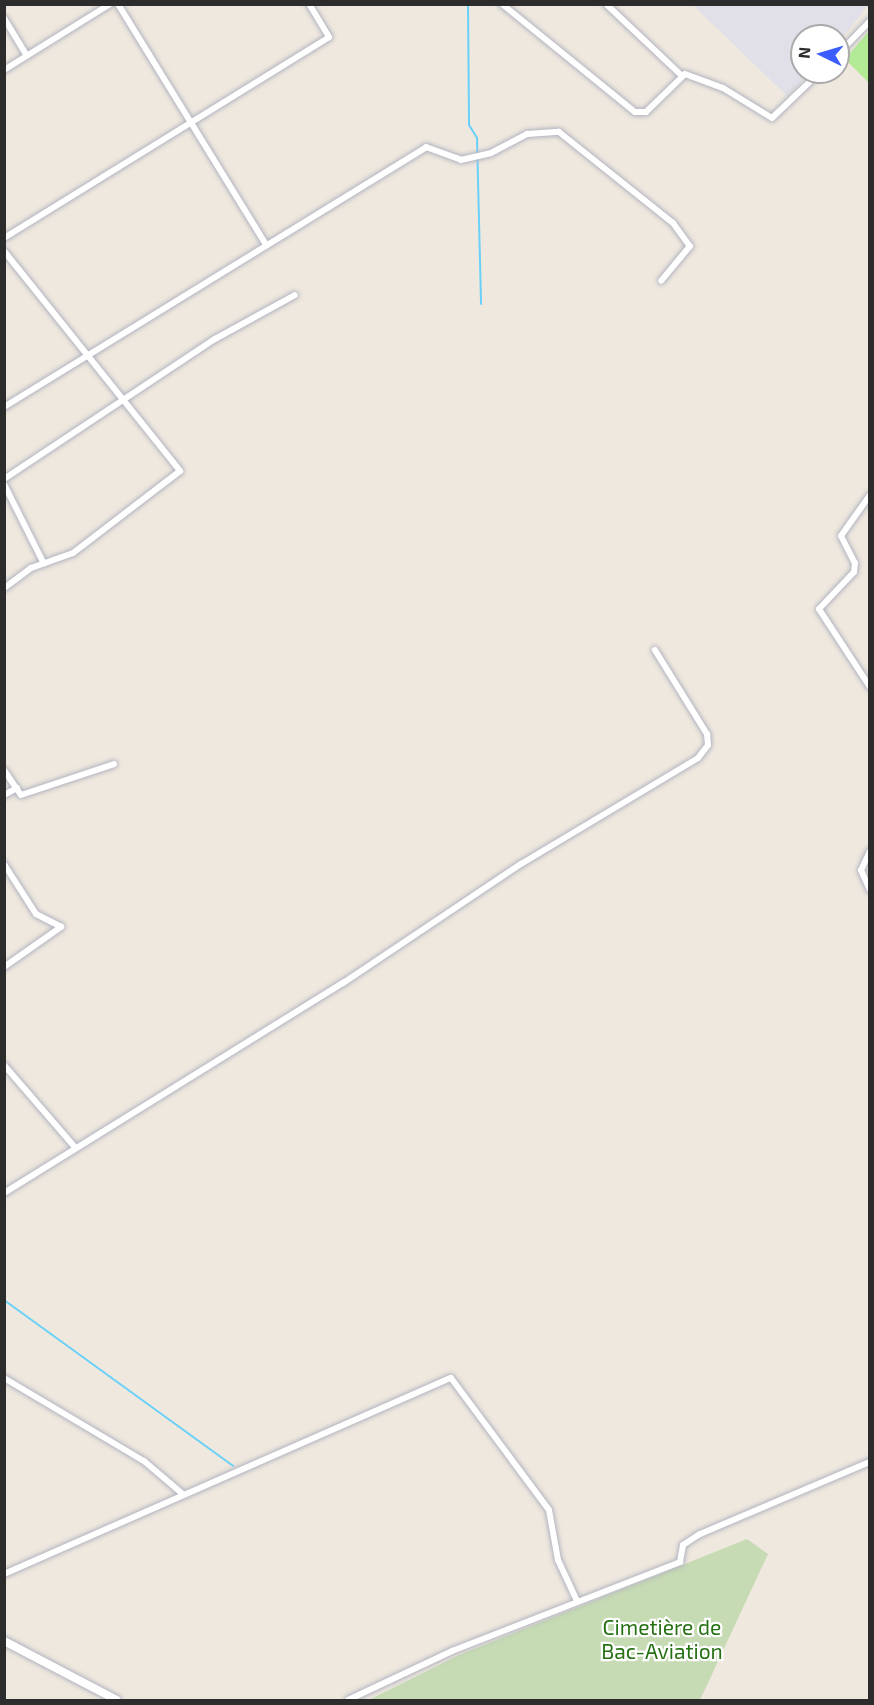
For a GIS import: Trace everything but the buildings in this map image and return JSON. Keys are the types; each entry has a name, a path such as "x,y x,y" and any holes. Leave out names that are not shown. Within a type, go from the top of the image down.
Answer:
{"street":[{"path":"4,70 110,4"},
{"path":"118,4 266,245"},
{"path":"4,238 329,37 309,4"},
{"path":"502,4 630,110 646,112 680,74"},
{"path":"606,4 680,74 723,87 772,118 807,84"},
{"path":"4,18 27,56"},
{"path":"850,42 870,21"},
{"path":"4,407 421,149 432,147 454,160 474,158 527,134 559,132 674,222 690,246 661,281"},
{"path":"4,251 180,471 73,553 44,564 4,588"},
{"path":"4,479 123,401 295,295"},
{"path":"4,484 44,564"},
{"path":"870,495 841,536 855,563 854,572 819,609 870,687"},
{"path":"4,1193 74,1146 698,758 708,745 707,734 655,650"},
{"path":"4,770 21,795 114,764"},
{"path":"4,795 17,788"},
{"path":"870,851 861,870 870,890"},
{"path":"4,864 36,914 61,927 4,967"},
{"path":"4,1065 74,1146"},
{"path":"4,1378 144,1461 184,1495"},
{"path":"4,1574 451,1378 554,1520 558,1560 577,1601"},
{"path":"348,1701 577,1601 680,1562 683,1545 700,1534 870,1462"},
{"path":"4,1641 117,1701"}],"shaded area":[{"path":"869,4 850,29 850,24 790,24 790,84 799,84 787,96 693,5"}],"green space":[{"path":"869,31 869,83 850,64 850,53"},
{"name":"Cimetière de Bac-Aviation","path":"747,1539 768,1554 700,1700 369,1700 459,1655"}],"waterway":[{"path":"468,4 469,125 477,138 481,304"},
{"path":"4,1300 233,1466"}]}
